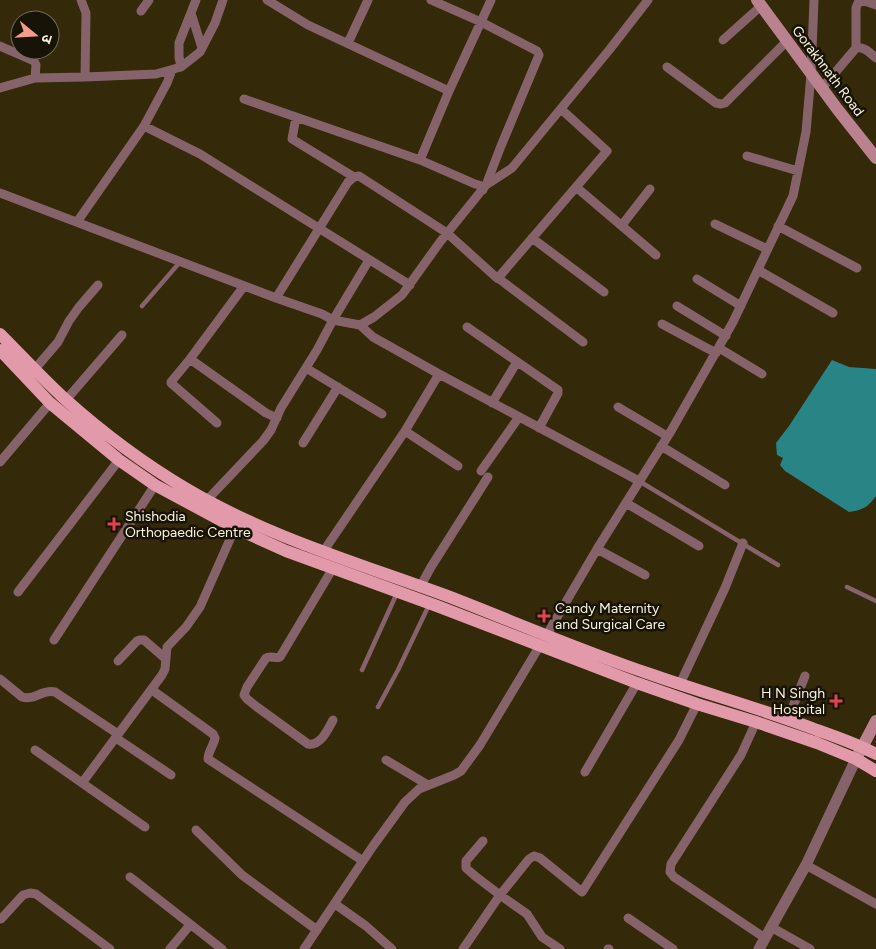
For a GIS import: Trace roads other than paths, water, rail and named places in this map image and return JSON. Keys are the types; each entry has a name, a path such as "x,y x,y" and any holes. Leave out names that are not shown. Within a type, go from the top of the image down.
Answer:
{"main road":[{"name":"Gorakhnath Road","path":"759,3 876,158"},
{"path":"0,334 66,400 140,459 186,488 247,520 323,552 420,587 637,683 817,743 856,759 876,771"},
{"path":"0,350 50,404 119,460 155,485 235,528 286,551 430,604 788,719 876,754"},
{"path":"856,759 876,721"}],"street":[{"path":"81,0 86,13 85,77"},
{"path":"141,11 149,0"},
{"path":"77,222 144,126 177,68 179,43 196,0"},
{"path":"0,88 34,78 156,74 177,68 200,52 215,23 223,0"},
{"path":"267,0 308,25 449,91"},
{"path":"348,43 368,0"},
{"path":"431,0 481,22 536,51 539,55 484,188"},
{"path":"420,160 491,0"},
{"path":"360,325 374,317 402,295 484,188 512,168 648,0"},
{"path":"304,949 405,802 420,789 461,771 480,745 597,549 662,446 726,336 792,196 806,132 814,0"},
{"path":"822,88 856,48 856,8 858,3 862,0 876,5"},
{"path":"723,40 759,3"},
{"path":"191,13 202,48"},
{"path":"667,67 716,103 721,104 725,103 787,41"},
{"path":"0,46 34,61 36,65 34,78"},
{"path":"856,48 864,48 876,58"},
{"path":"244,99 420,160 484,188"},
{"path":"498,279 498,276 607,151 561,109"},
{"path":"296,117 292,139 354,176 359,176 448,233 498,279 583,342"},
{"path":"144,126 200,154 410,285"},
{"path":"747,156 798,171"},
{"path":"276,298 348,182 354,176"},
{"path":"576,187 656,255"},
{"path":"622,225 650,189"},
{"path":"0,193 322,314 333,320 360,325 373,337 439,374 639,481"},
{"path":"715,224 767,249"},
{"path":"778,226 857,268"},
{"path":"532,238 604,292"},
{"path":"208,500 271,430 281,408 369,260"},
{"path":"758,270 833,313"},
{"path":"696,279 741,306"},
{"path":"34,370 58,342 78,306 98,285"},
{"path":"218,424 171,383 171,380 190,359 244,286"},
{"path":"676,306 726,336"},
{"path":"662,324 762,374"},
{"path":"467,327 558,390 539,428"},
{"path":"66,400 122,335"},
{"path":"190,359 266,413 276,418"},
{"path":"492,403 517,362"},
{"path":"306,368 382,414"},
{"path":"323,552 404,431 439,374"},
{"path":"303,443 338,387"},
{"path":"0,462 50,404"},
{"path":"618,407 667,436"},
{"path":"420,587 518,417"},
{"path":"404,431 458,466"},
{"path":"662,446 725,485"},
{"path":"18,592 119,460"},
{"path":"54,640 155,485"},
{"path":"626,503 699,546"},
{"path":"82,783 165,670 167,647 186,627 200,607 235,528"},
{"path":"680,684 725,588 743,543"},
{"path":"597,549 645,575"},
{"path":"333,568 280,657 268,656 266,658 246,687 244,695 257,707 308,744 312,745 319,741 333,720"},
{"path":"118,662 140,640 144,640 166,659"},
{"path":"788,719 805,676"},
{"path":"0,679 26,698 32,698 44,691 50,690 55,692 171,775"},
{"path":"585,772 637,683"},
{"path":"152,690 213,734 216,738 208,755 208,759 211,762 363,861"},
{"path":"463,949 500,895 529,859 534,856 540,858 582,892 679,740 697,704"},
{"path":"756,722 742,755 671,864 670,872 674,877 765,938"},
{"path":"35,750 145,827"},
{"path":"759,949 806,865 856,759"},
{"path":"386,760 428,785"},
{"path":"196,830 242,875 317,930"},
{"path":"483,841 466,861 466,868 527,914 542,937 560,949"},
{"path":"806,865 876,904"},
{"path":"130,878 217,948"},
{"path":"1,919 24,895 36,894 110,949"},
{"path":"334,904 366,926 392,949"},
{"path":"628,918 673,949"},
{"path":"170,949 190,925"},
{"path":"771,927 810,949"}],"lane":[{"path":"142,306 180,262"},
{"path":"639,481 778,564"},
{"path":"847,587 876,601"},
{"path":"362,670 398,592"},
{"path":"378,707 430,604"}],"water":[{"path":"832,360 849,367 876,369 876,496 865,507 849,512 785,471 780,465 783,458 777,455 776,443"}],"place":[{"name":"Shishodia Orthopaedic Centre","path":"114,524"},
{"name":"Candy Maternity and Surgical Care","path":"544,616"},
{"name":"H N Singh Hospital","path":"836,701"}]}
